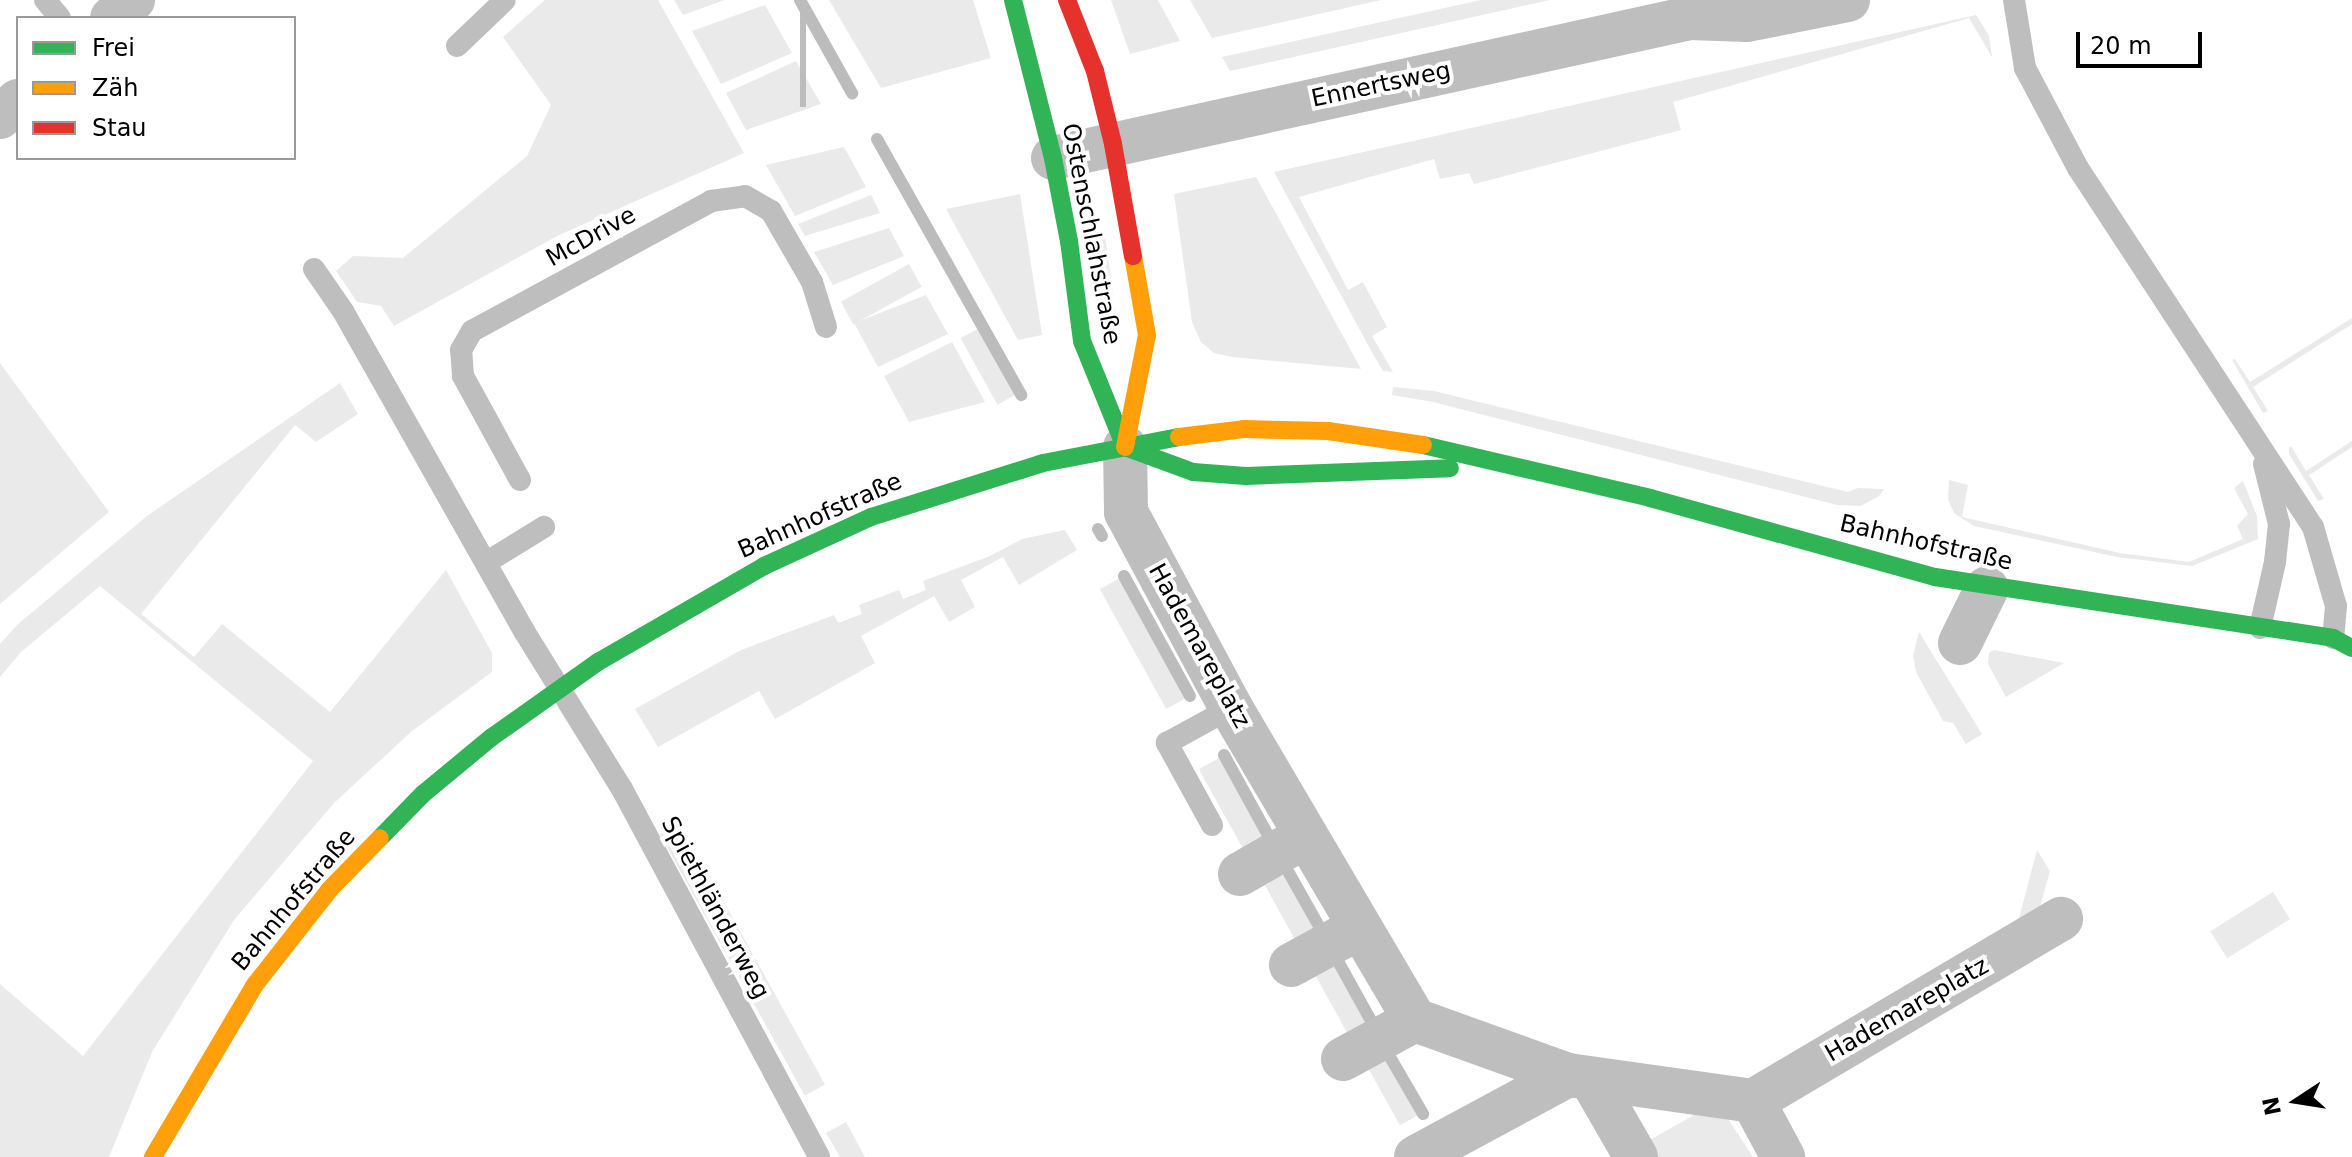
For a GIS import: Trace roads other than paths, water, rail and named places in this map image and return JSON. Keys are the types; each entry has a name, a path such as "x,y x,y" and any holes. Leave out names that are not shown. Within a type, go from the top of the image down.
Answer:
{"main road":[{"name":"Ostenschlahstraße","path":"1013,0 1053,158 1069,241 1082,341 1125,447"},
{"name":"Ostenschlahstraße","path":"1067,0 1095,71 1113,144 1147,335 1125,447"},
{"name":"Bahnhofstraße","path":"153,1157 254,986 330,889 423,794 492,737 559,688 764,566 871,517 1043,463 1244,429 1328,431 1514,465 1650,498 1935,577 1987,588 2346,639"},
{"name":"Bahnhofstraße","path":"1125,447 1193,472 1246,476 1514,465"}],"street":[{"path":"114,16 133,0"},
{"name":"Ennertsweg","path":"1053,158 1696,6 1747,20 1848,0"},
{"path":"0,117 16,103"},
{"name":"Hademareplatz","path":"1125,447 1126,512 1231,708 1415,1020"},
{"path":"1960,643 1987,588"},
{"path":"1240,874 1306,836"},
{"name":"Hademareplatz","path":"1753,1101 2061,919"},
{"path":"1291,965 1359,928"},
{"path":"1343,1059 1415,1020 1580,1077 1753,1101 1783,1157"},
{"path":"1416,1157 1580,1077"},
{"path":"1580,1077 1636,1157"}],"lane":[{"path":"45,0 58,16"},
{"path":"457,46 505,0"},
{"path":"2014,0 2025,68 2078,168 2313,527 2346,639"},
{"name":"McDrive","path":"520,480 463,376 461,350 472,331 711,201 745,196 771,211 812,282 826,327"},
{"path":"314,269 343,311 559,688"},
{"path":"2260,447 2279,524 2275,562 2260,628"},
{"path":"487,562 544,527"},
{"name":"Spiethländerweg","path":"559,688 622,789 819,1157"},
{"path":"1212,825 1167,743 1231,708"}],"waterway":[{"path":"800,0 852,93"},
{"path":"877,139 1021,395"},
{"path":"1098,529 1102,536"},
{"path":"1124,576 1190,696"},
{"path":"1224,755 1268,835"},
{"path":"1289,873 1320,928"},
{"path":"1339,963 1370,1019"},
{"path":"1390,1057 1423,1114"}]}
